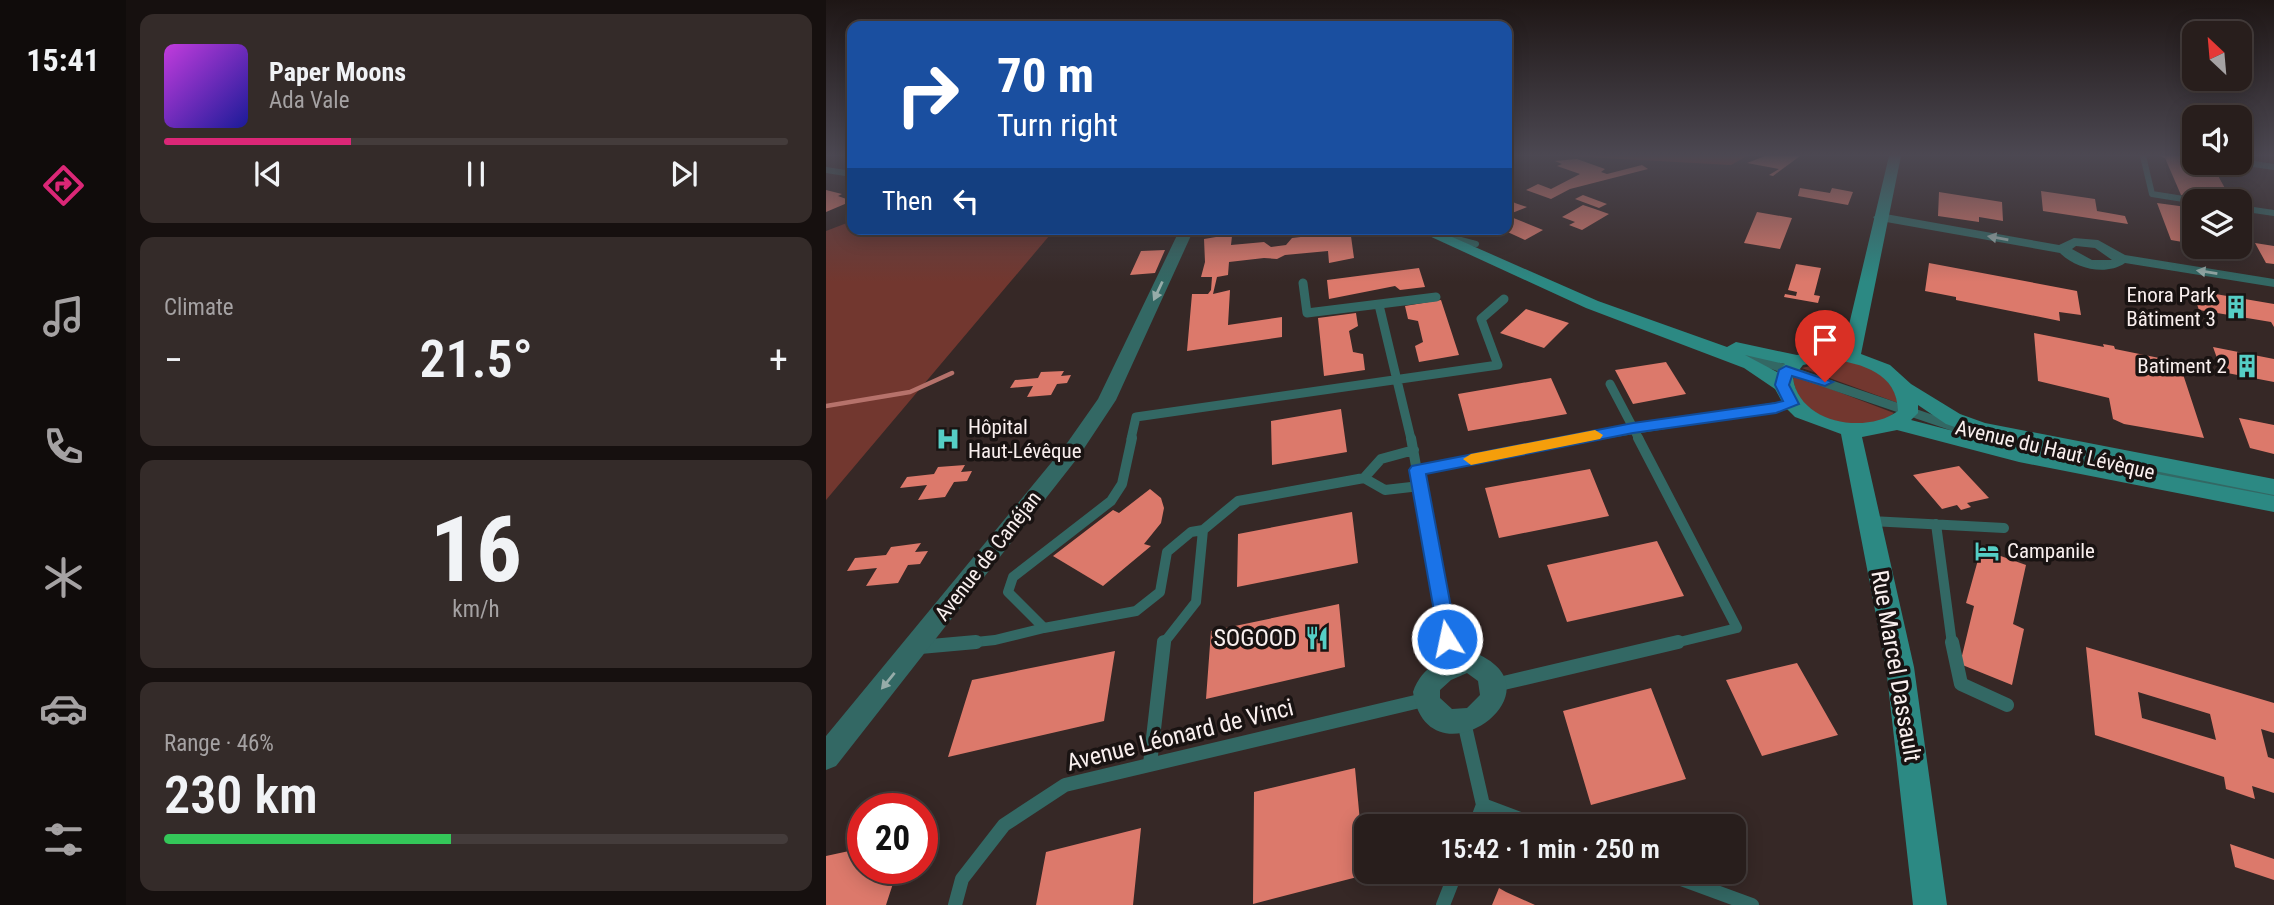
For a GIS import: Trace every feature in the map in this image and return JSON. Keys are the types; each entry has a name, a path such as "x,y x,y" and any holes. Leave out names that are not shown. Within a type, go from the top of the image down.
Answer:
{"main road":[{"path":"1885,198 1851,356 1822,355 1790,369 1792,404 1828,425 1850,430 1876,430 1902,418 1910,401 1906,389"},
{"name":"Avenue du Haut Lévèque","path":"1434,235 1619,315 1773,375 1790,369"},
{"name":"Avenue du Haut Lévèque","path":"1456,235 1634,311 1790,369"},
{"name":"Avenue du Haut Lévèque","path":"1851,356 1884,369 1906,389 1954,419 1981,429 2274,487"},
{"name":"Avenue du Haut Lévèque","path":"1902,418 2019,455 2274,505"},
{"name":"Rue Marcel Dassault","path":"1850,430 1899,667 1930,905"}],"street":[{"path":"1880,217 2065,250 2074,258 2091,264 2109,265 2119,262 2120,258"},
{"name":"Avenue de Canéjan","path":"826,757 1072,451 1107,400 1184,235"},
{"path":"2065,250 2065,246 2074,242 2089,242 2106,247 2120,258 2274,283"},
{"path":"1470,662 1482,668 1494,685 1489,706 1479,716 1464,722 1442,718 1432,709 1428,699 1428,688 1434,676 1452,664 1470,662"}],"lane":[{"path":"2252,210 2274,213"},
{"name":"Avenue du Haut Lévèque","path":"1445,235 1476,244"},
{"path":"1303,283 1307,313 1436,297"},
{"path":"1044,628 1008,592 1013,578 1111,501 1122,484 1136,417 1498,365 1481,320 1504,299"},
{"path":"1380,304 1414,450 1452,664"},
{"name":"Avenue du Haut Lévèque","path":"1790,369 1902,418 2005,444 2274,496"},
{"path":"1494,685 1737,628 1610,384"},
{"path":"1417,470 1633,428 1792,404"},
{"path":"916,648 995,640 1136,611 1160,592 1167,552 1191,532 1203,530 1238,501 1364,478 1381,459 1414,450"},
{"path":"1364,478 1385,491 1420,486"},
{"path":"1870,521 2004,528"},
{"path":"1936,524 1955,662 1961,684 2007,705"},
{"path":"1150,764 1163,643 1196,602 1203,530"},
{"name":"Avenue Léonard de Vinci","path":"955,905 962,879 1004,825 1065,785 1428,699"},
{"path":"1464,722 1483,805 1480,814"},
{"path":"1483,805 1507,814"},
{"path":"1443,905 1451,884"},
{"path":"1695,884 1752,905"}],"shaded area":[{"path":"847,223 847,235 1050,235 826,500 826,231"},
{"path":"1835,360 1875,371 1895,392 1898,403 1802,368"},
{"path":"1794,375 1894,413 1872,423 1859,424 1846,424 1821,416 1801,401 1793,380"}],"building":[{"path":"826,198 847,199 847,203 826,212"},
{"path":"1592,198 1607,204 1599,208 1575,199"},
{"path":"1810,198 1851,198 1848,205"},
{"path":"1939,198 1978,198 2002,202 2003,221 1979,217 1979,222 1938,216"},
{"path":"2042,198 2095,199 2097,211 2125,216 2128,224 2043,211"},
{"path":"1512,201 1527,207 1512,213"},
{"path":"2157,203 2182,206 2182,242 2171,240"},
{"path":"1583,205 1609,214 1582,230 1569,225 1575,222 1562,217"},
{"path":"1757,212 1792,218 1780,249 1744,243"},
{"path":"1512,217 1543,230 1525,240 1512,234"},
{"path":"1228,235 1232,236 1231,245 1264,242 1271,247 1286,245 1292,238 1351,235 1354,258 1329,263 1328,251 1285,255 1277,259 1229,262 1228,275 1217,277 1213,294 1230,290 1228,325 1282,317 1282,337 1187,351 1192,294 1208,294 1211,290 1212,277 1201,277 1205,262 1204,239"},
{"path":"2255,243 2274,246 2274,264 2266,263"},
{"path":"1165,250 1155,273 1130,275 1141,251"},
{"path":"1929,263 2077,291 2081,315 2059,312 2060,321 1925,291"},
{"path":"1796,264 1821,268 1814,295 1820,296 1818,303 1784,297 1785,294 1796,296 1797,292 1788,290"},
{"path":"1419,268 1425,287 1400,290 1395,286 1329,299 1327,280"},
{"name":"Enora Park Bâtiment 3","path":"2192,290 2274,304 2274,327 2271,322 2199,310"},
{"path":"1441,300 1459,355 1419,362 1415,346 1423,342 1418,321 1408,319 1405,306"},
{"path":"1526,309 1569,323 1544,348 1500,333"},
{"path":"1356,313 1358,326 1349,331 1353,352 1363,354 1365,370 1324,376 1318,318"},
{"path":"2034,333 2104,347 2103,344 2114,346 2115,349 2179,362 2204,438 2124,424 2113,419 2109,398 2038,381"},
{"name":"Batiment 2","path":"2213,347 2274,359 2274,382 2222,372"},
{"path":"1666,362 1686,394 1633,404 1615,370"},
{"path":"1064,371 1061,376 1071,375 1067,383 1057,384 1051,395 1027,397 1033,386 1010,388 1015,380 1038,378 1041,372"},
{"path":"1551,378 1567,414 1468,431 1458,394"},
{"path":"1341,409 1347,452 1272,465 1271,421"},
{"path":"2239,418 2274,425 2274,454 2250,448"},
{"path":"965,465 961,472 972,471 967,481 954,482 945,497 918,500 927,485 900,488 907,477 934,474 938,467"},
{"path":"1959,466 1989,498 1967,503 1971,507 1961,510 1957,505 1942,509 1913,475"},
{"path":"1590,469 1609,516 1499,538 1485,488"},
{"path":"1150,489 1161,498 1164,508 1161,523 1144,544 1151,546 1103,586 1053,556 1113,510 1119,513"},
{"path":"1352,512 1358,563 1237,587 1238,534"},
{"path":"1657,541 1684,596 1567,622 1547,565"},
{"path":"921,543 915,552 928,551 920,564 908,565 898,583 866,586 877,568 847,571 855,558 886,555 891,547"},
{"path":"1981,549 2026,565 2013,624 2024,629 2012,685 1960,664 1974,606 1966,603"},
{"path":"1339,604 1345,667 1206,699 1211,631"},
{"path":"2086,647 2274,703 2274,733 2261,729 2268,757 2274,759 2274,793 2252,786 2255,799 2226,789 2224,777 2095,735","holes":["2138,692 2210,714 2216,740 2142,718"]},
{"path":"1115,651 1104,721 948,757 972,680"},
{"path":"1797,663 1838,735 1762,756 1726,680"},
{"path":"1651,688 1686,779 1591,805 1563,711"},
{"path":"1355,768 1359,814 1354,814 1354,878 1253,904 1254,792"},
{"path":"1141,828 1133,905 1036,905 1046,852"},
{"path":"2230,844 2274,859 2274,880 2235,867"},
{"path":"847,851 847,884 893,884 886,905 826,905 826,856"},
{"path":"1499,888 1506,892 1535,905 1492,905"}],"waterway":[{"path":"826,406 910,392 952,373"}],"slow traffic":[{"path":"1471,459 1595,435"}],"place":[{"name":"Enora Park Bâtiment 3","path":"2236,307"},
{"name":"Batiment 2","path":"2247,366"},
{"name":"Hôpital Haut-Lévêque","path":"948,439"},
{"name":"Campanile","path":"1987,551"},
{"name":"SOGOOD","path":"1317,638"}],"route":[{"path":"1447,639 1417,470 1633,428 1792,404 1782,385 1786,370 1825,382"}]}
